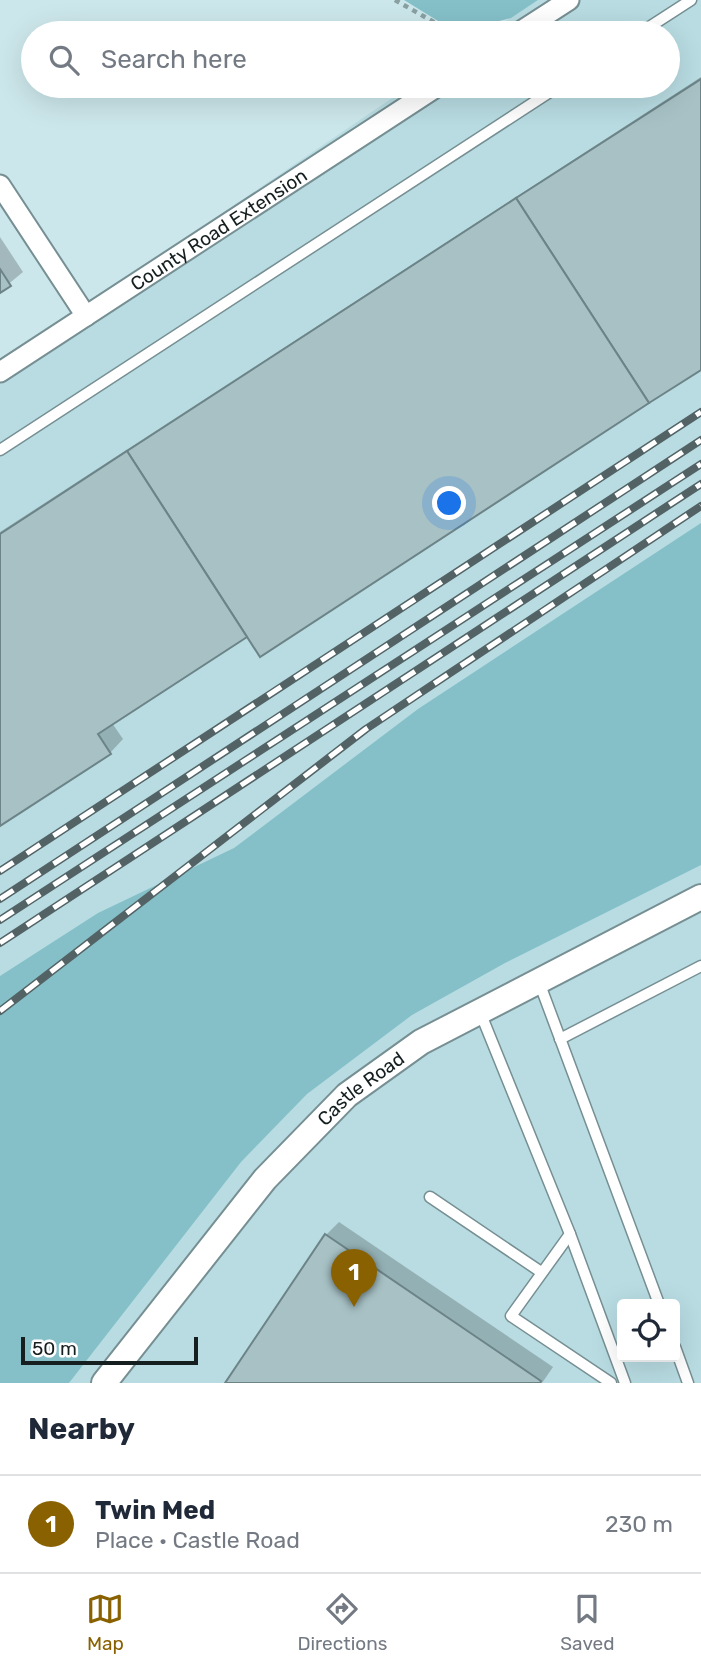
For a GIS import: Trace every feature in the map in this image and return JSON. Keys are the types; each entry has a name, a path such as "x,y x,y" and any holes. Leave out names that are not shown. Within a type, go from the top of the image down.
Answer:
{"street":[{"path":"537,21 569,0"},
{"name":"County Road Extension","path":"0,372 420,98"},
{"path":"0,185 86,316"},
{"name":"Castle Road","path":"104,1383 265,1179 347,1095 421,1042 701,897"}],"lane":[{"path":"659,21 691,0"},
{"path":"0,450 541,98"},
{"path":"560,1039 701,966"},
{"path":"538,981 657,1299"},
{"path":"480,1012 570,1234 625,1383"},
{"path":"430,1197 541,1272"},
{"path":"570,1234 511,1316 611,1383"},
{"path":"680,1361 688,1383"}],"path":[{"path":"395,0 432,21"}],"shaded area":[{"path":"404,0 538,0 511,18 499,21 438,21"},
{"path":"538,0 701,0 701,1383 0,1383 0,364 392,98 680,98 680,21 506,21"},
{"path":"701,523 701,865 505,963 412,1015 307,1094 241,1162 69,1383 0,1383 0,976 98,913 234,848 418,709"}],"building":[{"path":"701,79 701,370 649,403 516,198 671,98 680,98 680,93"},
{"path":"516,198 649,403 260,657 127,451"},
{"path":"0,269 11,286 0,293"},
{"path":"127,451 247,637 98,734 111,754 0,826 0,534"},
{"path":"325,1234 541,1381 540,1383 225,1383"}],"railway":[{"path":"0,871 701,412"},
{"path":"0,899 701,440"},
{"path":"0,920 701,464"},
{"path":"0,943 701,484"},
{"path":"0,1011 366,729 701,506"}],"place":[{"name":"Twin Med","path":"354,1307"}]}
